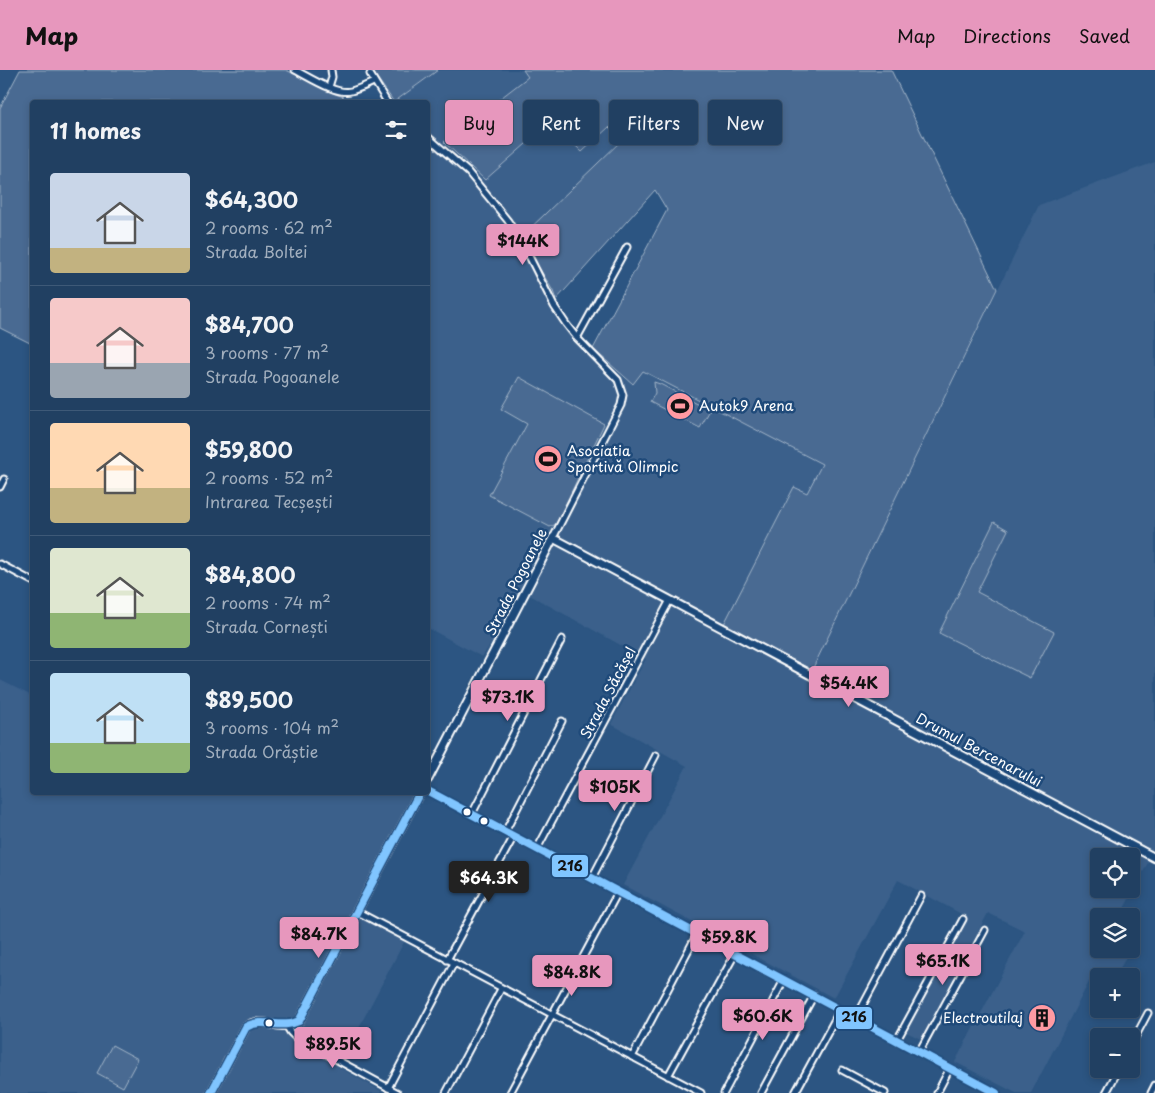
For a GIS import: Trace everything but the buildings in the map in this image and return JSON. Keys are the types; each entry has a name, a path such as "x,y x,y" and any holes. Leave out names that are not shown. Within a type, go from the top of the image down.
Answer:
{"street":[{"path":"296,70 329,87 342,91 352,91 374,82"},
{"path":"329,87 332,77 331,70"},
{"path":"370,74 386,100"},
{"path":"430,139 468,172 508,220 526,250 557,311 577,338 627,247"},
{"name":"Strada Pogoanele","path":"430,775 621,405 623,395 618,380 577,338"},
{"path":"0,487 4,479"},
{"name":"Drumul Bercenarului","path":"553,538 1155,858"},
{"path":"0,564 30,580"},
{"name":"Strada Săcășel","path":"537,849 670,600"},
{"path":"472,814 562,639"},
{"path":"505,832 562,721"},
{"path":"592,878 656,755"},
{"path":"430,792 996,1093"},
{"path":"212,1093 246,1027 255,1022 287,1027 299,1021 418,795"},
{"path":"448,960 514,836"},
{"path":"510,1093 618,892"},
{"path":"856,1018 921,896"},
{"path":"356,911 701,1093"},
{"path":"897,1040 962,919"},
{"path":"920,1052 985,930"},
{"path":"632,1057 697,934"},
{"path":"668,1076 735,954"},
{"path":"388,1088 454,963"},
{"path":"724,1093 784,980"},
{"path":"446,1093 501,989"},
{"path":"761,1093 814,995"},
{"path":"795,1093 840,1010"},
{"path":"1140,1028 1148,1013"},
{"path":"287,1027 295,1038 398,1093"},
{"path":"937,1093 950,1068"},
{"path":"842,1070 885,1093"},
{"path":"1106,1093 1114,1078"},
{"path":"1151,1093 1155,1085"}],"shaded area":[{"path":"20,70 286,70 344,97 346,100 30,100 30,343 0,328 0,108"},
{"path":"369,70 438,70 397,100 393,100 373,72"},
{"path":"438,70 523,70 528,77 498,100 445,100 445,145 485,180 525,145 575,145 582,152 590,145 599,145 599,136 609,127 609,145 620,145 553,292 558,305 584,341 632,384 643,370 822,464 807,493 795,487 812,670 1039,205 1155,162 1155,849 1140,878 1140,848 1090,848 1090,898 1129,898 1124,908 1090,908 1090,958 1125,958 1120,968 1090,968 1090,980 1031,1093 1016,1093 955,1062 1025,931 988,913 921,1039 904,1031 967,917 898,880 834,998 623,885 687,766 611,724 646,659 526,593 482,657 430,629 430,100 397,100"},
{"path":"523,70 891,70 997,289 812,670 724,624 794,487 807,493 822,464 643,371 633,384 593,349 667,210 655,190 556,300 553,291 521,237 617,145 698,145 698,100 609,100 609,127 599,136 599,100 523,100 523,145 525,145 485,180 447,145 513,145 513,100 498,100 528,77"},
{"path":"575,145 590,145 582,152"},
{"name":"Asociația Sportivă Olimpic","path":"519,377 604,424 556,524 550,527 489,495 527,424 501,409"},
{"name":"Autok9 Arena","path":"654,382 710,410 700,428 650,402 655,393"},
{"path":"994,522 1008,530 977,592 1054,632 1030,678 939,633"},
{"path":"0,680 30,695 30,795 416,795 353,911 405,940 338,1067 381,1091 380,1093 0,1093"},
{"path":"112,1045 138,1059 123,1087 97,1073"}],"transit line":[{"name":"216","path":"430,792 996,1093"},
{"name":"216","path":"211,1093 246,1027 259,1023 286,1024 299,1021 418,795"}],"place":[{"name":"Autok9 Arena","path":"680,406"},
{"name":"Asociația Sportivă Olimpic","path":"548,459"},
{"name":"Electroutilaj","path":"1042,1018"}]}
